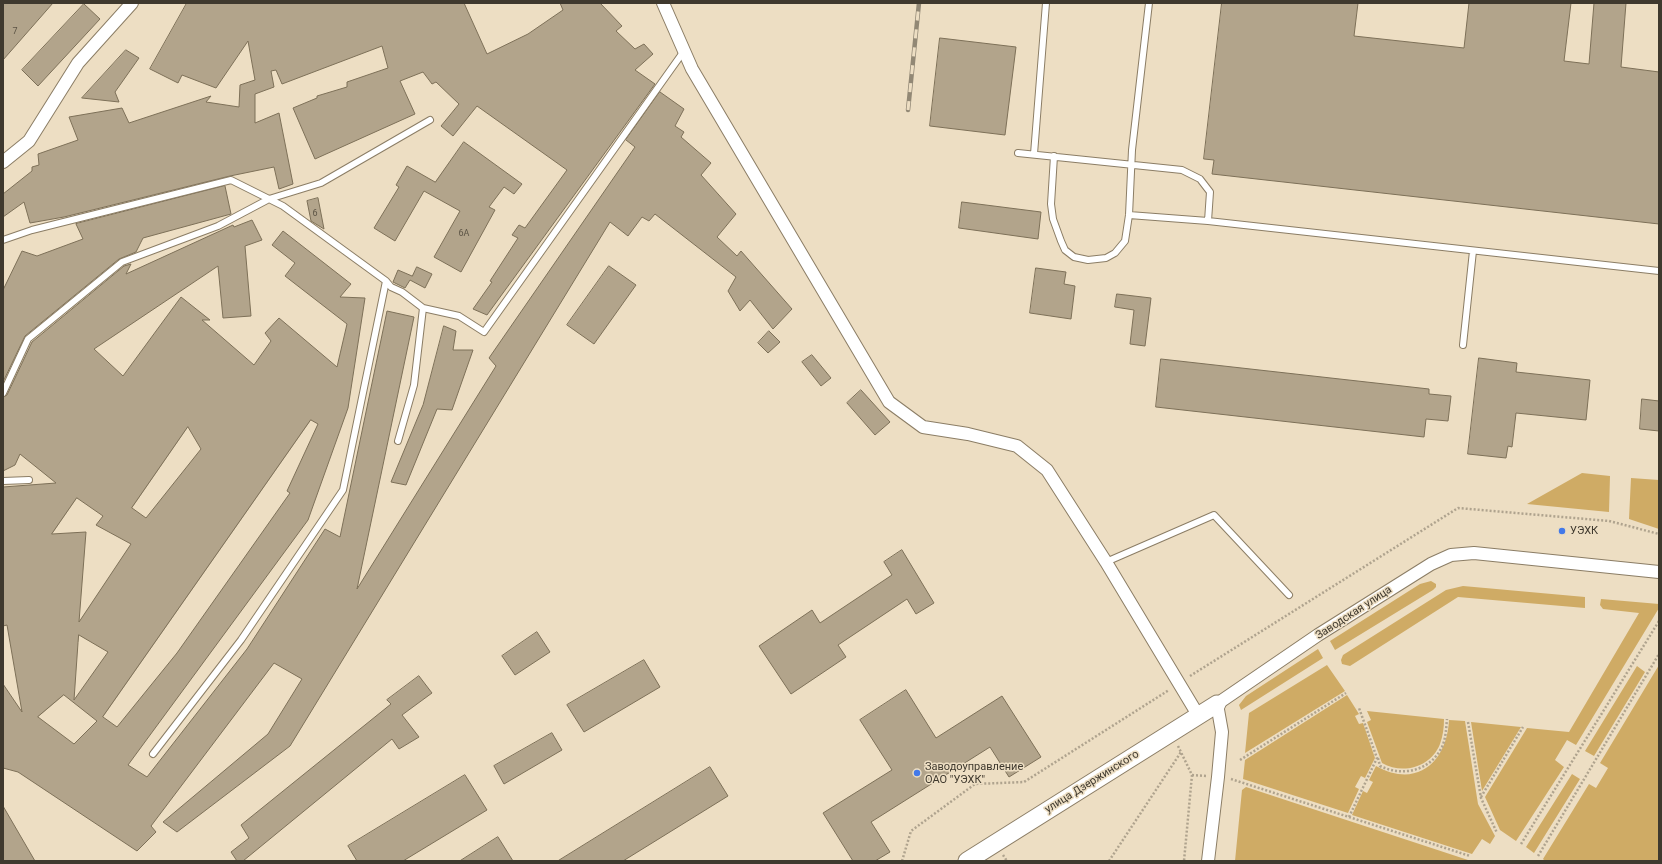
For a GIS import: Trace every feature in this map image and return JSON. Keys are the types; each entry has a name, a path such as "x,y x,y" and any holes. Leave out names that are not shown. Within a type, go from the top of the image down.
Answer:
{"street":[{"path":"3,162 29,141 78,63 132,3"},
{"path":"664,3 692,70 889,402 923,428 968,434 1017,446 1047,470 1106,562 1198,715"},
{"name":"Заводская улица","path":"1217,704 1324,631 1431,564 1451,555 1474,553 1659,572"},
{"path":"1208,861 1222,732 1217,704"},
{"name":"улица Дзержинского","path":"967,861 1217,704"}],"lane":[{"path":"1034,154 1046,3"},
{"path":"1054,156 1051,204 1053,219 1065,250 1074,257 1088,260 1106,258 1115,253 1125,241 1129,215 1132,165 1149,3"},
{"path":"3,240 32,230 230,180 283,206 391,287 402,292 423,308 459,316 484,332 684,51"},
{"path":"3,393 28,339 122,262 218,226 269,199 320,184 430,120"},
{"path":"1018,153 1182,170 1200,179 1210,192 1208,222"},
{"path":"1129,215 1208,222 1659,271"},
{"path":"1463,345 1473,251"},
{"path":"153,754 242,640 343,490 386,282"},
{"path":"398,441 414,385 423,308"},
{"path":"3,480 29,480"},
{"path":"1106,562 1214,515 1289,595"}],"path":[{"path":"902,861 911,831 975,784 1024,782 1458,508 1610,520 1659,534"},
{"path":"1521,844 1659,621"},
{"path":"1538,856 1659,654"},
{"path":"1240,760 1346,693"},
{"path":"1359,708 1380,766 1393,771 1409,771 1421,768 1430,762 1442,748 1447,719"},
{"path":"1468,722 1481,798 1497,833"},
{"path":"1481,798 1523,727"},
{"path":"1177,745 1192,775 1184,861"},
{"path":"1109,861 1180,752"},
{"path":"1349,817 1377,758"},
{"path":"1218,777 1238,780 1470,856"}],"shaded area":[{"path":"1582,473 1610,476 1609,512 1527,504"},
{"path":"1631,478 1659,480 1659,529 1629,519"},
{"path":"1431,581 1436,584 1436,587 1433,590 1335,650 1330,641 1420,584"},
{"path":"1463,586 1585,597 1585,608 1458,597 1350,666 1342,664 1341,660 1343,655 1446,590"},
{"path":"1601,599 1659,604 1659,608 1576,745 1567,740 1555,760 1564,767 1516,841 1500,830 1485,797 1527,728 1569,732 1639,613 1603,609 1600,605"},
{"path":"1318,649 1323,658 1241,710 1239,705 1246,696"},
{"path":"1327,665 1345,691 1245,753 1249,713"},
{"path":"1659,665 1659,861 1545,861 1543,859 1589,784 1596,788 1608,768 1600,763"},
{"path":"1637,666 1645,672 1594,756 1585,751"},
{"path":"1347,695 1359,714 1355,716 1359,724 1363,723 1375,758 1365,778 1361,776 1355,787 1359,789 1348,813 1243,779 1245,760"},
{"path":"1367,711 1444,719 1442,738 1436,752 1416,767 1390,767 1382,763 1367,722 1371,720"},
{"path":"1449,720 1465,721 1478,804 1495,836 1490,844 1482,839 1472,854 1352,815 1363,791 1367,793 1373,782 1369,780 1376,766 1391,772 1404,774 1417,773 1436,759 1443,748"},
{"path":"1471,722 1521,727 1482,791"},
{"path":"1572,774 1580,779 1534,853 1526,847"},
{"path":"1246,787 1470,861 1235,861 1242,790"}],"building":[{"path":"3,3 53,3 3,60"},
{"path":"187,3 464,3 487,54 528,34 563,10 560,3 600,3 622,26 616,31 635,49 644,44 653,54 635,70 655,84 487,315 473,309 492,282 490,281 518,238 512,235 519,225 525,228 567,170 477,106 453,136 441,126 459,104 436,82 432,84 423,72 400,81 415,114 315,159 293,108 317,98 317,96 347,87 347,82 388,68 382,46 282,84 276,70 271,71 274,87 255,94 255,123 279,113 293,184 279,189 274,167 230,176 64,217 30,223 24,202 3,217 3,194 32,171 32,167 39,165 38,154 78,140 69,117 122,108 129,123 211,96 206,102 239,107 240,85 255,80 248,41 216,88 182,75 178,83 150,69"},
{"path":"1222,3 1358,3 1354,36 1464,48 1469,3 1571,3 1564,61 1589,64 1594,3 1626,3 1621,67 1659,72 1659,224 1212,174 1214,160 1204,159"},
{"path":"84,4 100,19 38,86 22,70"},
{"path":"940,38 1016,47 1005,135 930,126"},
{"path":"126,50 139,58 115,92 119,102 82,98"},
{"path":"660,92 684,109 675,126 684,132 681,137 711,163 701,175 736,214 717,237 737,256 741,251 792,309 773,329 750,300 740,311 728,291 736,277 655,214 649,221 642,217 628,236 610,222 290,746 177,832 163,822 268,734 302,679 274,663 151,826 156,832 137,851 18,772 3,768 3,684 22,712 7,625 3,626 3,487 56,483 20,454 15,465 3,471 3,397 7,395 32,342 124,266 131,264 126,274 233,225 234,227 252,220 262,240 245,246 251,316 223,318 218,266 94,349 123,376 181,297 210,320 202,320 254,365 271,341 265,333 279,318 337,367 347,324 285,276 295,263 272,245 283,231 351,284 340,297 365,298 348,408 308,520 128,765 147,777 247,649 325,529 340,537 387,311 414,317 357,589 496,366 489,358 635,147 626,140","holes":["311,420 318,424 287,491 290,493 177,653 117,727 103,717","188,427 201,449 146,518 132,508","77,498 103,516 96,525 131,544 79,622 86,532 52,534","79,635 108,652 74,700 78,643","64,695 97,721 74,744 38,717"]},
{"path":"464,142 522,184 514,194 504,187 489,207 495,210 461,272 434,257 460,211 424,191 395,241 374,228 399,187 396,185 407,166 435,182"},
{"path":"225,186 231,214 143,238 136,252 119,259 25,336 3,382 3,290 22,251 37,256 83,239 76,224"},
{"path":"318,198 324,229 311,221 307,201"},
{"path":"962,202 1041,212 1038,239 959,228"},
{"path":"609,266 636,285 594,344 567,325"},
{"path":"417,267 432,274 425,288 410,280 405,288 393,282 398,270 412,276"},
{"path":"1036,268 1066,272 1064,284 1075,286 1071,319 1030,313"},
{"path":"1117,294 1151,298 1145,346 1130,344 1134,310 1115,307"},
{"path":"444,326 456,331 453,350 473,350 452,410 437,409 406,485 391,482 423,405"},
{"path":"769,331 780,342 768,353 758,343"},
{"path":"812,355 831,378 821,386 802,362"},
{"path":"1479,358 1517,363 1516,372 1590,380 1586,420 1516,413 1512,447 1508,446 1506,458 1468,454"},
{"path":"1161,359 1429,389 1429,394 1451,396 1448,421 1426,419 1424,437 1156,407"},
{"path":"861,390 890,422 875,435 847,403"},
{"path":"1642,399 1659,401 1659,431 1640,429"},
{"path":"902,550 934,603 916,614 907,599 838,645 846,657 791,694 759,646 812,610 820,623 892,575 884,562"},
{"path":"537,632 550,652 515,675 502,656"},
{"path":"644,660 660,687 584,732 567,705"},
{"path":"419,676 432,693 402,715 419,737 399,749 392,739 243,861 237,861 231,852 249,838 241,825 391,704 387,700"},
{"name":"Заводоуправление ОАО \"УЭХК\"","path":"906,690 936,738 1002,696 1041,757 1009,777 990,747 871,822 890,852 875,861 853,861 823,813 892,770 860,720"},
{"path":"552,733 562,750 504,784 494,766"},
{"path":"710,767 728,796 623,861 558,861"},
{"path":"465,775 487,810 403,861 357,861 348,846"},
{"path":"3,806 35,861 3,861"},
{"path":"498,837 513,861 460,861"}],"railway":[{"path":"908,110 919,3"}],"place":[{"name":"УЭХК","path":"1562,531"},
{"name":"Заводоуправление ОАО \"УЭХК\"","path":"917,773"}]}
